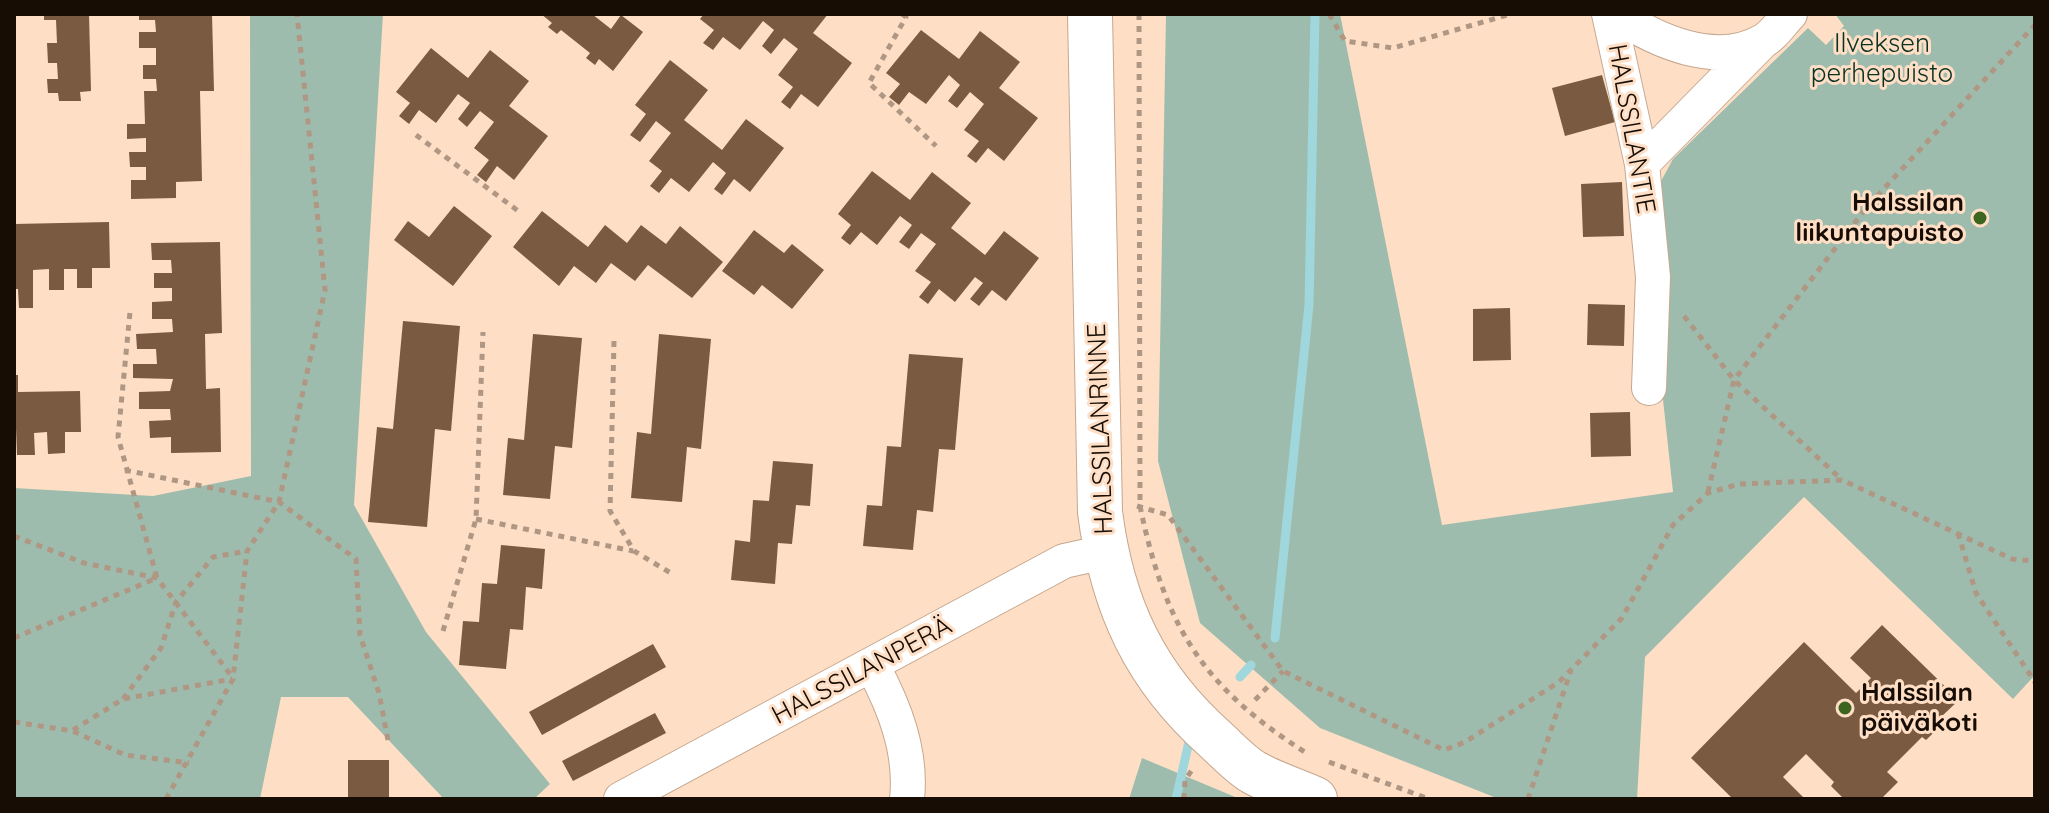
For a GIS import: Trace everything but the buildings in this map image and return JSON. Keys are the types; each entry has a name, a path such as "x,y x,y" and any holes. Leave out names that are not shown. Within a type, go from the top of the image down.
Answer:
{"street":[{"name":"HALSSILANRINNE","path":"1090,14 1100,512 1105,552 1122,613 1155,675 1193,719 1252,772 1320,780"},
{"name":"HALSSILANTIE","path":"1609,14 1642,164 1653,277 1649,388"},
{"path":"1616,14 1652,38 1717,53 1764,41"},
{"path":"1642,164 1790,14"},
{"name":"HALSSILANPERÄ","path":"621,799 873,667 1064,561 1105,552"},
{"path":"873,667 891,701 904,744 909,776 907,799"}],"path":[{"path":"166,799 189,763 233,679 247,551 279,502 325,290 297,14"},
{"path":"902,14 906,17 869,83 936,146"},
{"path":"1139,14 1140,506 1162,594 1193,651 1221,687 1259,723 1311,756"},
{"path":"1329,14 1345,41 1393,48 1511,14"},
{"path":"1708,493 1734,380 1867,207 2035,25"},
{"path":"416,135 521,213"},
{"path":"1653,277 1734,380 1842,480 2012,559 2035,561"},
{"path":"130,312 118,437 125,470 157,578 233,679"},
{"path":"443,631 476,519 483,332"},
{"path":"614,341 610,511 634,551"},
{"path":"125,470 279,502 356,559 360,635 379,693 388,740"},
{"path":"1140,506 1168,515 1283,671 1444,750 1465,742 1559,682 1622,618 1673,525 1708,493 1739,484 1842,480"},
{"path":"476,519 634,551 674,575"},
{"path":"1958,532 1976,593 2035,682"},
{"path":"14,536 84,563 157,578"},
{"path":"73,731 123,699 161,648 176,602 213,557 247,551"},
{"path":"14,638 157,578"},
{"path":"1528,799 1572,669"},
{"path":"1255,700 1283,671"},
{"path":"123,699 233,679"},
{"path":"14,722 73,731 125,755 189,763"},
{"path":"1184,799 1185,780 1199,760"},
{"path":"1320,780 1429,799"}],"green space":[{"path":"250,14 383,14 354,505 426,632 550,784 534,799 444,799 348,697 281,697 260,799 14,799 14,488 153,496 251,476"},
{"name":"Ilveksen perhepuisto","path":"1166,14 1340,14 1442,525 1673,492 1656,335 1660,183 1673,159 1808,28 1826,45 1844,26 1835,14 2035,14 2035,675 2013,699 1804,497 1645,657 1637,799 1499,799 1320,728 1200,623 1158,461"},
{"path":"1142,758 1240,799 1129,799"}],"waterway":[{"path":"1275,638 1309,305 1315,14"},
{"path":"1240,677 1251,665"},
{"path":"1176,799 1191,733"}],"place":[{"name":"Halssilan liikuntapuisto","path":"1980,218"},
{"name":"Halssilan päiväkoti","path":"1845,708"}]}
